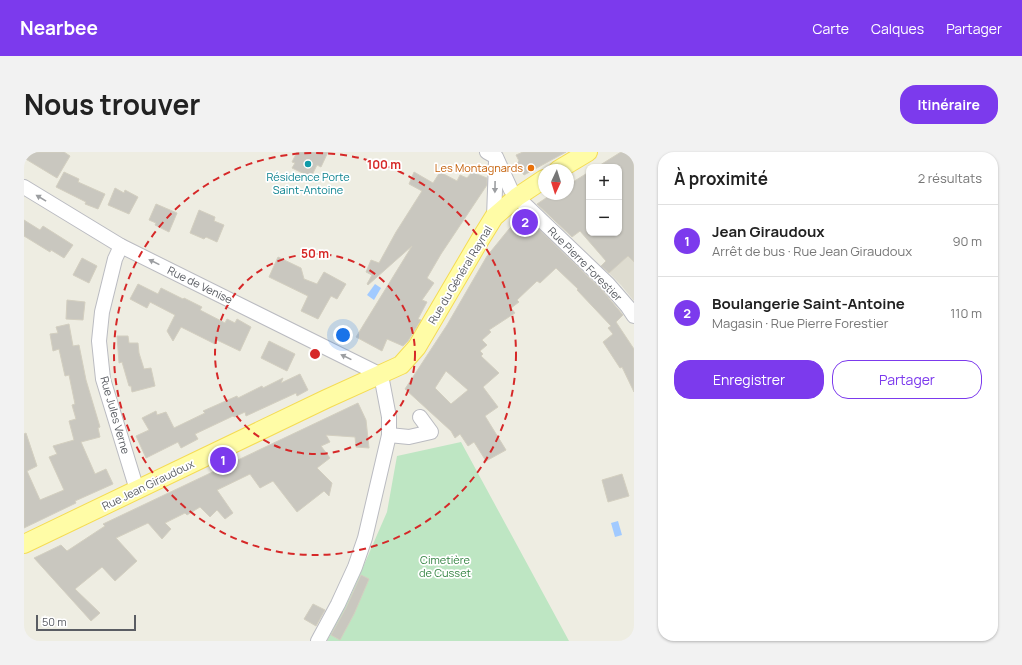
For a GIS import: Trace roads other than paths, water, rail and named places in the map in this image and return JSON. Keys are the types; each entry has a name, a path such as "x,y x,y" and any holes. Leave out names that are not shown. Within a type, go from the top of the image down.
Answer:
{"main road":[{"path":"568,164 588,152"},
{"name":"Rue du Général Raynal","path":"381,375 401,365 417,347 494,217 517,197 538,183"},
{"name":"Rue Jean Giraudoux","path":"24,544 326,399 381,375"}],"street":[{"name":"Rue Pierre Forestier","path":"494,154 511,190 517,197 608,284 634,316"},
{"path":"494,154 494,217"},
{"name":"Rue de Venise","path":"24,187 121,246 381,375"},
{"name":"Rue Jules Verne","path":"121,246 115,259 102,312 99,341 103,378 137,490"},
{"path":"318,641 355,567 365,538 389,434 389,417 381,375"},
{"path":"389,434 409,437 431,432 420,417"}],"water":[{"path":"375,284 381,288 374,300 367,295"},
{"path":"618,521 622,535 615,537 611,523"}],"place":[{"name":"Résidence Porte Saint-Antoine","path":"308,164"},
{"name":"Les Montagnards","path":"531,168"},
{"name":"Boulangerie Saint-Antoine","path":"525,222"},
{"name":"Jean Giraudoux","path":"223,460"}],"park label":[{"name":"Cimetière de Cusset","path":"445,566"}]}
